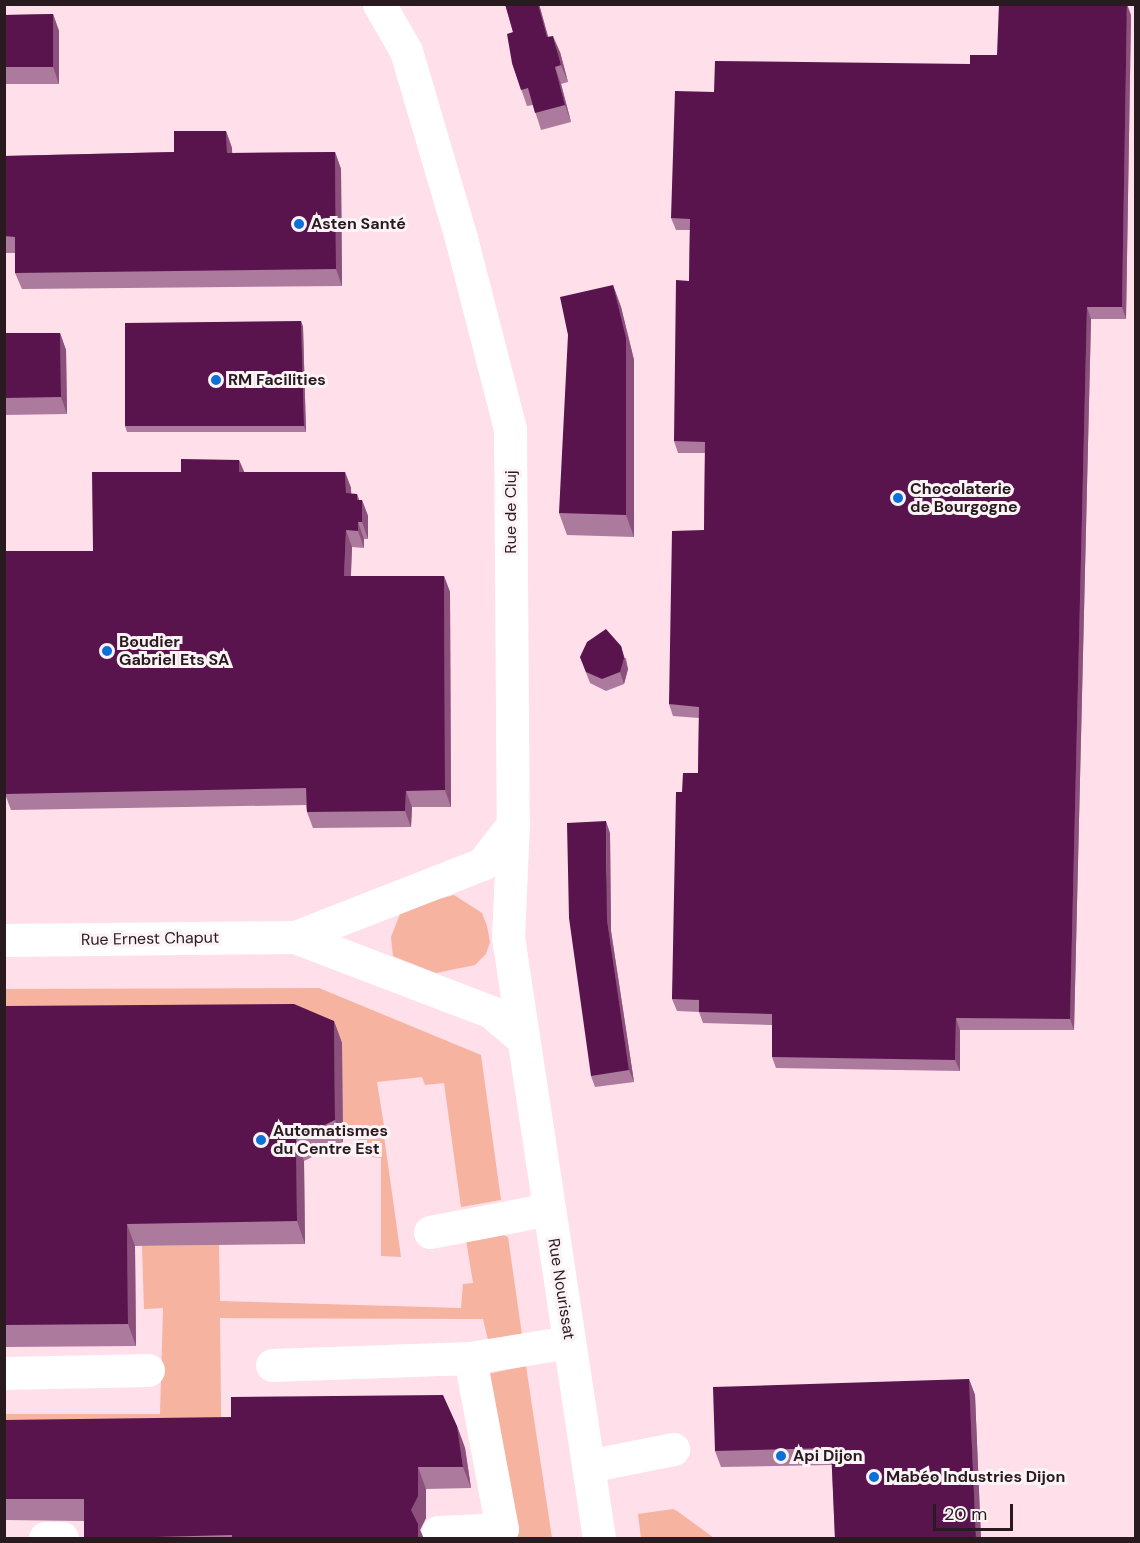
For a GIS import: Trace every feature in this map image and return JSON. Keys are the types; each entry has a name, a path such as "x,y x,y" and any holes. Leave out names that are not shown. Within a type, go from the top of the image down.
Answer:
{"street":[{"name":"Rue de Cluj","path":"379,4 406,51 510,429 513,824 508,937 523,1039"},
{"name":"Rue Ernest Chaput","path":"4,940 295,937 482,864 513,824"},
{"name":"Rue Ernest Chaput","path":"295,937 491,1012 523,1039"},
{"name":"Rue Nourissat","path":"523,1039 599,1539"},
{"path":"430,1232 549,1209"},
{"path":"272,1365 470,1358 569,1342"},
{"path":"438,1532 502,1529 470,1358"},
{"path":"4,1373 148,1370"},
{"path":"588,1466 673,1449"},
{"path":"45,1539 62,1538"}],"shaded area":[{"path":"454,895 482,913 487,926 490,942 486,954 475,965 436,973 393,956 391,937 402,909"},
{"path":"319,988 481,1055 501,1200 461,1207 444,1083 425,1085 422,1077 377,1082 384,1126 343,1127 342,1044 5,1028 4,989"},
{"path":"358,1136 384,1136 401,1257 381,1256 381,1158 358,1156"},
{"path":"501,1234 508,1237 522,1335 488,1340 483,1319 220,1318 222,1492 5,1442 4,1414 160,1414 163,1308 144,1309 142,1246 219,1245 220,1301 461,1308 463,1284 473,1283 466,1240"},
{"path":"526,1366 552,1538 513,1538 488,1374"},
{"path":"673,1509 714,1538 641,1538 638,1514"}],"building":[{"path":"505,4 538,4 547,37 553,36 561,65 555,67 565,105 535,113 528,88 521,90 512,63 507,34 513,32"},
{"name":"Chocolaterie de Bourgogne","path":"999,4 1127,4 1122,307 1087,307 1070,1019 956,1018 955,1060 772,1057 772,1014 699,1012 699,1000 672,999 676,792 682,792 683,773 698,773 699,707 669,704 672,531 704,530 705,442 674,441 676,280 689,281 690,219 671,218 675,91 714,92 715,61 970,64 970,55 997,55"},
{"path":"53,14 53,67 4,67 4,15"},
{"path":"174,131 226,131 227,153 335,152 336,269 15,273 15,237 4,236 4,156 174,152"},
{"path":"613,285 626,338 626,515 559,513 568,335 560,297"},
{"name":"RM Facilities","path":"301,321 304,426 125,426 125,323"},
{"path":"4,333 60,333 61,397 4,398"},
{"name":"Boudier Gabriel Ets SA","path":"181,459 239,460 239,472 345,472 346,493 357,494 357,500 362,500 362,522 358,522 358,531 346,530 344,576 444,576 445,790 406,791 405,811 307,812 306,788 5,794 4,551 93,551 92,472 181,472"},
{"path":"606,629 621,646 624,658 620,672 602,679 586,672 580,657 587,642"},
{"path":"606,821 607,920 629,1070 591,1076 569,918 567,823"},
{"path":"294,1004 334,1021 335,1120 296,1139 297,1221 127,1224 128,1324 4,1325 4,1006"},
{"path":"969,1379 976,1539 835,1539 831,1448 715,1451 713,1387"},
{"path":"443,1395 457,1426 463,1467 418,1467 418,1496 411,1510 418,1524 418,1539 232,1539 232,1535 155,1537 155,1539 84,1539 84,1499 4,1499 4,1420 231,1417 231,1397"}],"place":[{"name":"Asten Santé","path":"299,224"},
{"name":"RM Facilities","path":"216,380"},
{"name":"Chocolaterie de Bourgogne","path":"898,498"},
{"name":"Boudier Gabriel Ets SA","path":"107,651"},
{"name":"Automatismes du Centre Est","path":"261,1140"},
{"name":"Api Dijon","path":"781,1456"},
{"name":"Mabéo Industries Dijon","path":"874,1477"}]}
